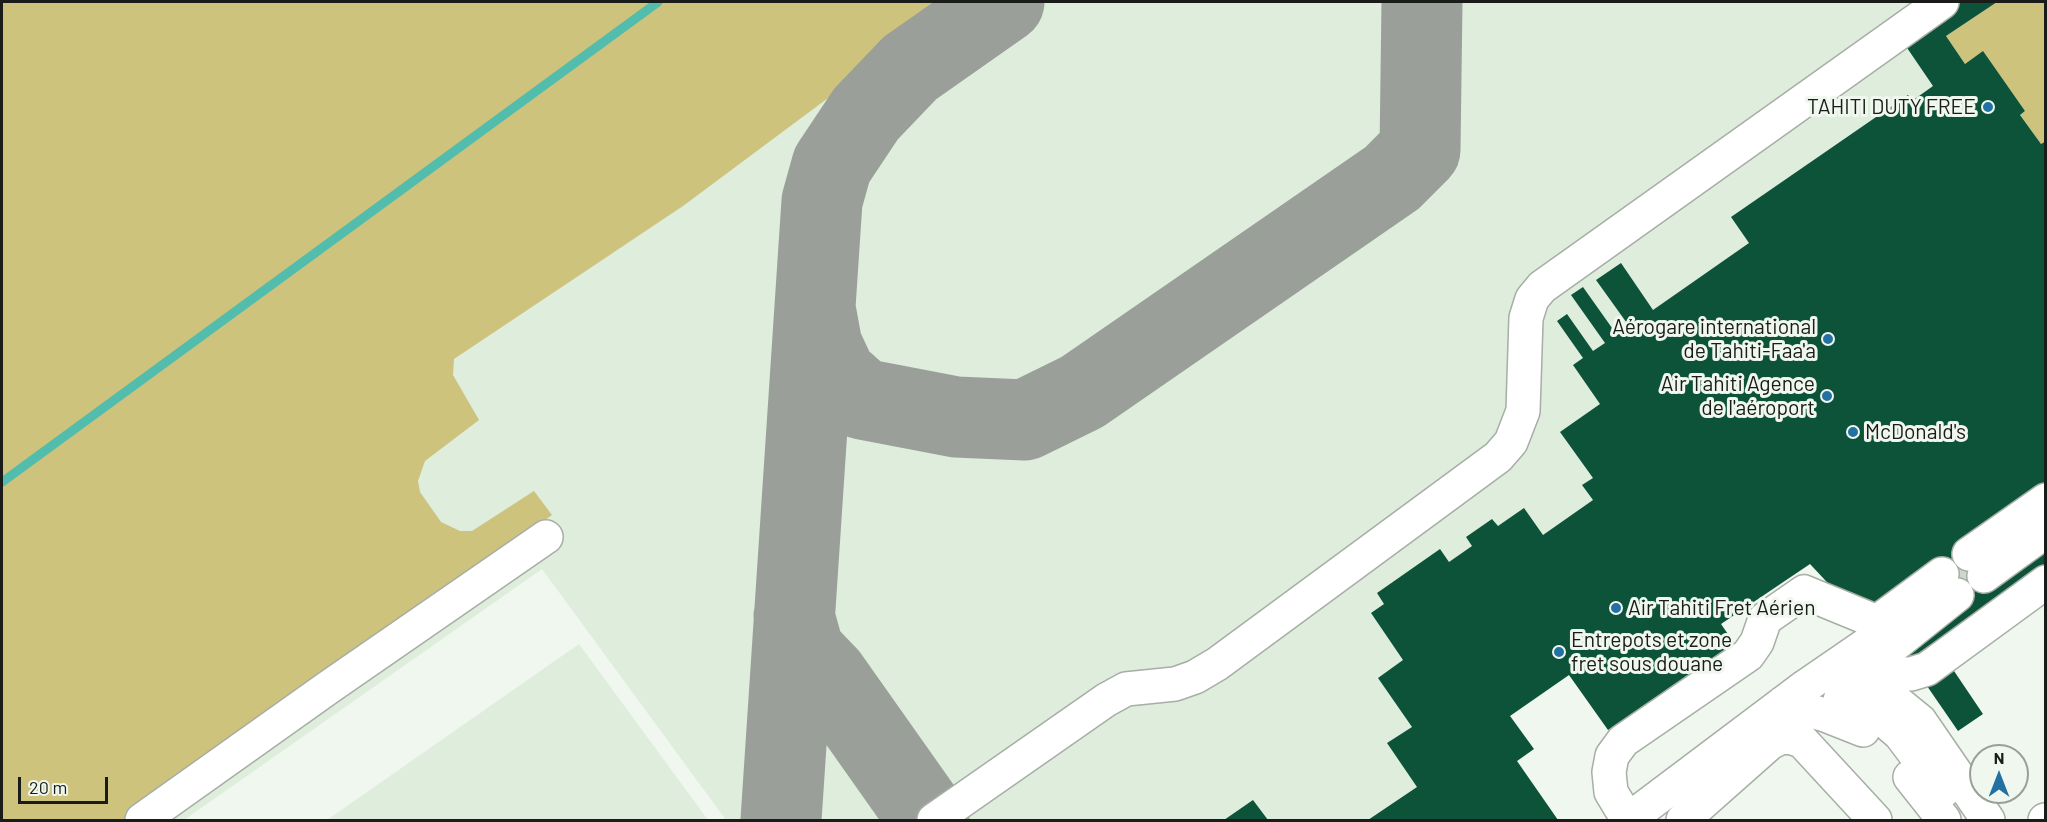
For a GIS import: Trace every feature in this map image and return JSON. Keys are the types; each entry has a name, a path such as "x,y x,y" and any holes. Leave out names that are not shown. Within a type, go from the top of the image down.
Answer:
{"lane":[{"path":"934,820 1106,700 1126,689 1175,684 1195,677 1217,664 1498,457 1512,442 1523,411 1526,318 1532,299 1542,287 1942,2"},
{"path":"1977,565 2046,500"},
{"path":"1977,565 2046,518"},
{"path":"1977,565 2046,531"},
{"path":"142,820 546,537"},
{"path":"1864,658 1896,674 1911,674 1927,669 2046,582"},
{"path":"1950,585 1864,658 1806,687 1628,820 1611,792 1609,772 1612,756 1623,741 1748,655 1757,642 1765,619 1803,592 1877,622 1950,585"},
{"path":"1806,687 1825,715 1866,732 1885,746 1944,820"},
{"path":"1806,687 1886,722 1900,734 1966,820"},
{"path":"1806,687 1893,699 1920,721 1988,820"},
{"path":"1683,820 1770,743 1780,738 1789,738 1802,741 1875,820"}],"shaded area":[{"path":"2,2 2045,2 2045,483 1962,545 1810,564 1721,624 1734,643 1608,730 1569,675 1510,715 1534,749 1517,762 1558,820 726,820 542,569 184,820 2,820"},
{"path":"2,2 957,2 683,206 454,359 453,375 479,420 425,461 418,481 420,492 441,522 460,531 472,531 534,491 552,515 131,820 2,820"},
{"path":"1997,2 2045,2 2045,141 2041,144 2020,115 2025,111 1983,52 1965,64 1946,36"},
{"path":"579,644 708,820 327,820"}],"building":[{"name":"Aérogare international de Tahiti-Faa'a","path":"1955,2 1997,2 1946,36 1965,64 1983,51 2025,111 2020,115 2041,144 2046,141 2046,483 1962,545 2046,543 2046,564 1900,666 1875,609 1838,594 1810,564 1721,624 1734,643 1608,730 1569,675 1510,716 1534,749 1517,761 1558,820 1368,820 1417,787 1387,743 1412,727 1378,678 1403,660 1371,613 1384,604 1377,593 1440,549 1449,562 1472,546 1466,537 1492,519 1498,526 1524,508 1543,535 1593,500 1582,485 1593,478 1560,432 1600,404 1573,365 1583,358 1557,321 1567,314 1593,351 1605,343 1571,295 1583,287 1617,335 1629,326 1596,280 1621,263 1653,310 1749,243 1731,217 1908,95 1912,101 1933,86 1901,39"},
{"path":"1952,668 1983,714 1958,731 1927,686"},
{"path":"1253,800 1268,820 1224,820"}],"waterway":[{"path":"2,482 658,2"}],"taxiway":[{"path":"781,820 822,201 832,165 866,114 910,68 1004,2"},
{"path":"815,308 822,346 836,376 862,399 956,417 1025,420 1082,392 1392,178 1420,150 1422,2"},
{"path":"794,616 804,652 828,677 929,820"}],"tunnel":[{"path":"1951,586 1977,566"}],"place":[{"name":"TAHITI DUTY FREE","path":"1988,107"},
{"name":"Aérogare international de Tahiti-Faa'a","path":"1828,339"},
{"name":"Air Tahiti Agence de l'aéroport","path":"1827,396"},
{"name":"McDonald's","path":"1853,432"},
{"name":"Air Tahiti Fret Aérien","path":"1616,608"},
{"name":"Entrepots et zone fret sous douane","path":"1559,652"}]}
